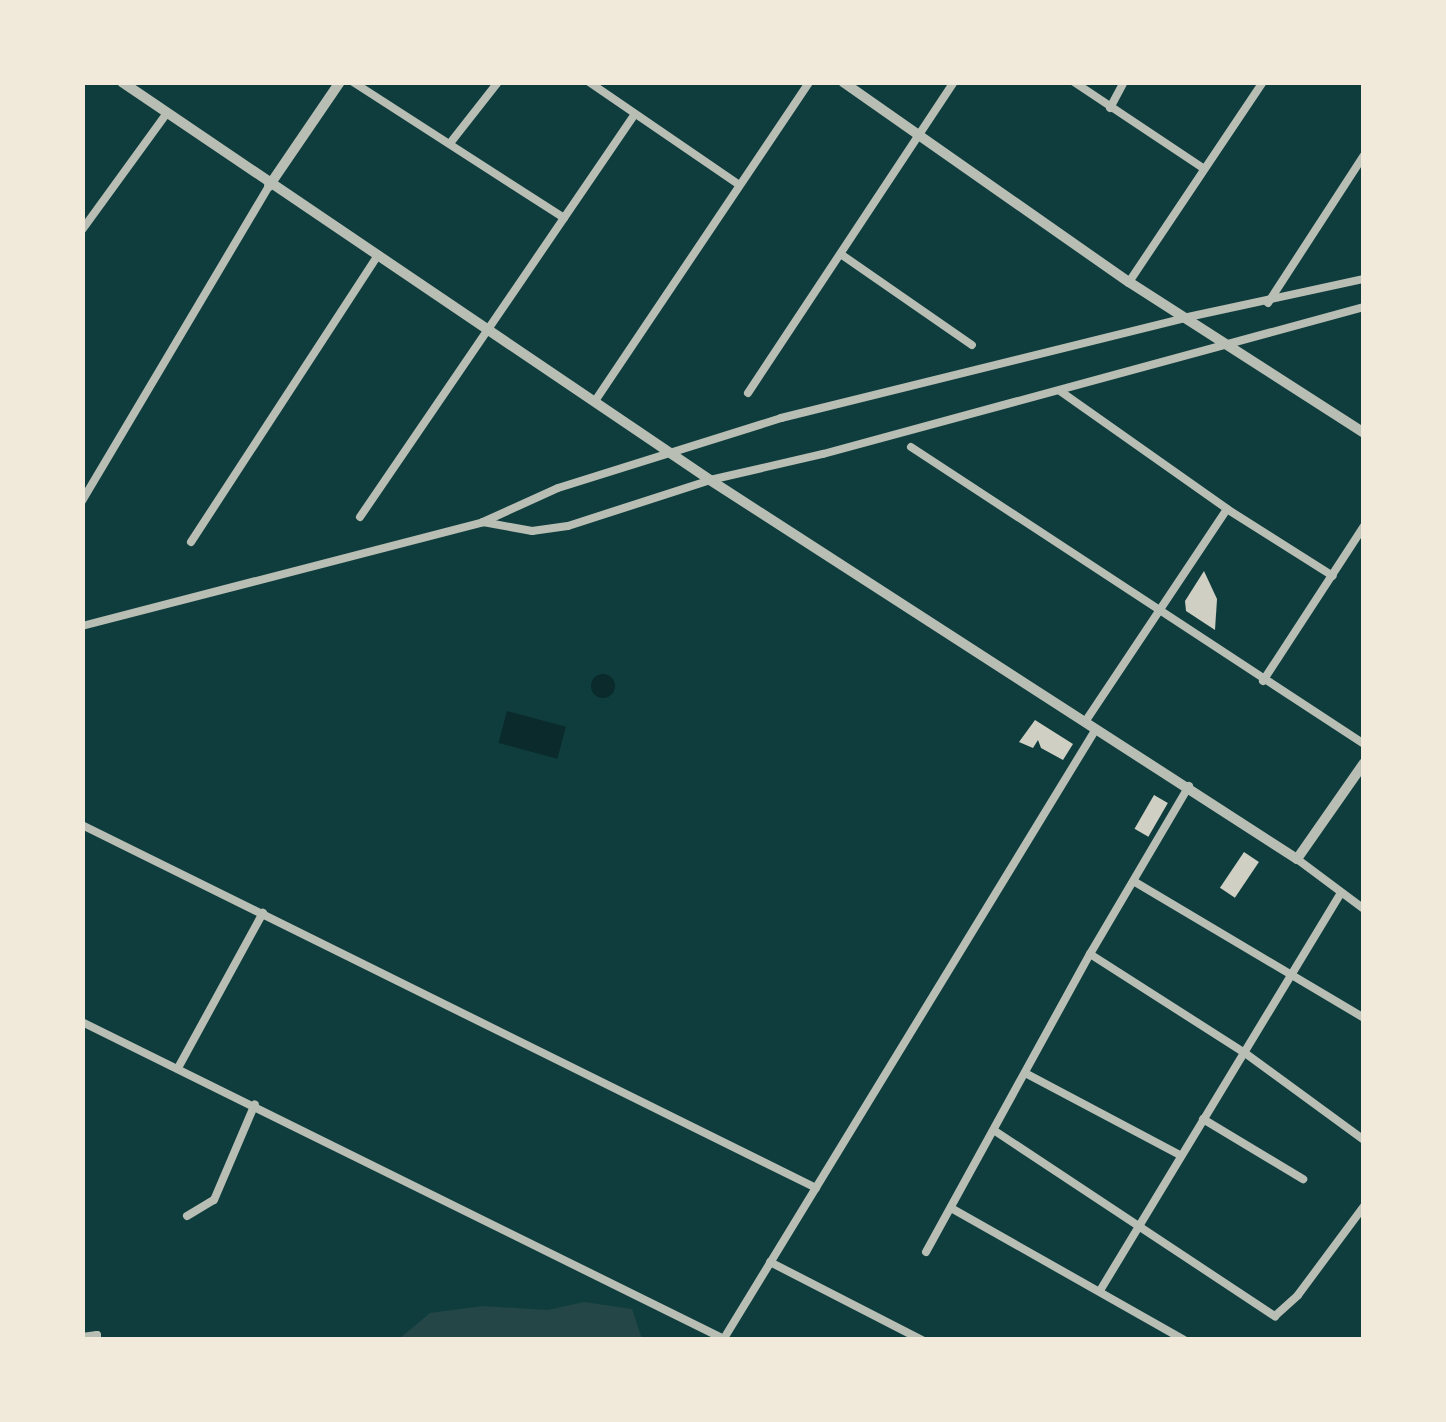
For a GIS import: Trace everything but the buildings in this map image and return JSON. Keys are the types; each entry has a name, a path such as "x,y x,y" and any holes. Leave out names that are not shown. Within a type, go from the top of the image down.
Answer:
{"street":[{"path":"122,82 269,186 378,255 710,480 1190,786 1364,909"},
{"path":"82,500 269,186 340,82"},
{"path":"352,82 564,218"},
{"path":"451,142 498,82"},
{"path":"589,82 738,184"},
{"path":"596,402 809,82"},
{"path":"844,82 919,139 1129,282 1364,433"},
{"path":"748,393 954,82"},
{"path":"1074,82 1203,168"},
{"path":"1110,108 1124,82"},
{"path":"1129,282 1263,82"},
{"path":"82,230 167,113"},
{"path":"360,517 491,331 634,116"},
{"path":"1268,303 1364,156"},
{"path":"190,542 378,255"},
{"path":"842,255 972,345"},
{"path":"82,626 483,522 558,488 781,418 1188,317 1268,303 1364,279"},
{"path":"483,522 546,530 710,480 1364,307"},
{"path":"1060,390 1228,509 1332,576"},
{"path":"911,446 1364,744"},
{"path":"1085,722 1228,509"},
{"path":"1263,681 1364,526"},
{"path":"82,1022 255,1104 724,1339 1096,729"},
{"path":"1297,858 1364,763"},
{"path":"926,1252 1090,954 1190,786"},
{"path":"82,825 816,1188"},
{"path":"1134,882 1294,973 1364,1018"},
{"path":"1101,1289 1340,894"},
{"path":"178,1068 263,914"},
{"path":"1090,954 1245,1053 1364,1140"},
{"path":"1026,1074 1180,1156"},
{"path":"187,1216 214,1200 255,1104"},
{"path":"1204,1119 1303,1179"},
{"path":"995,1131 1275,1316 1298,1295 1364,1206"},
{"path":"952,1208 1101,1289 1184,1340"},
{"path":"770,1262 922,1340"},
{"path":"82,1336 97,1336 97,1340"}],"shaded area":[{"path":"603,674 612,677 612,695 603,698 594,695 591,686 594,677"},
{"path":"507,711 566,727 557,759 498,743"},
{"path":"584,1302 632,1309 642,1339 399,1339 430,1313 483,1306 548,1310"}]}
